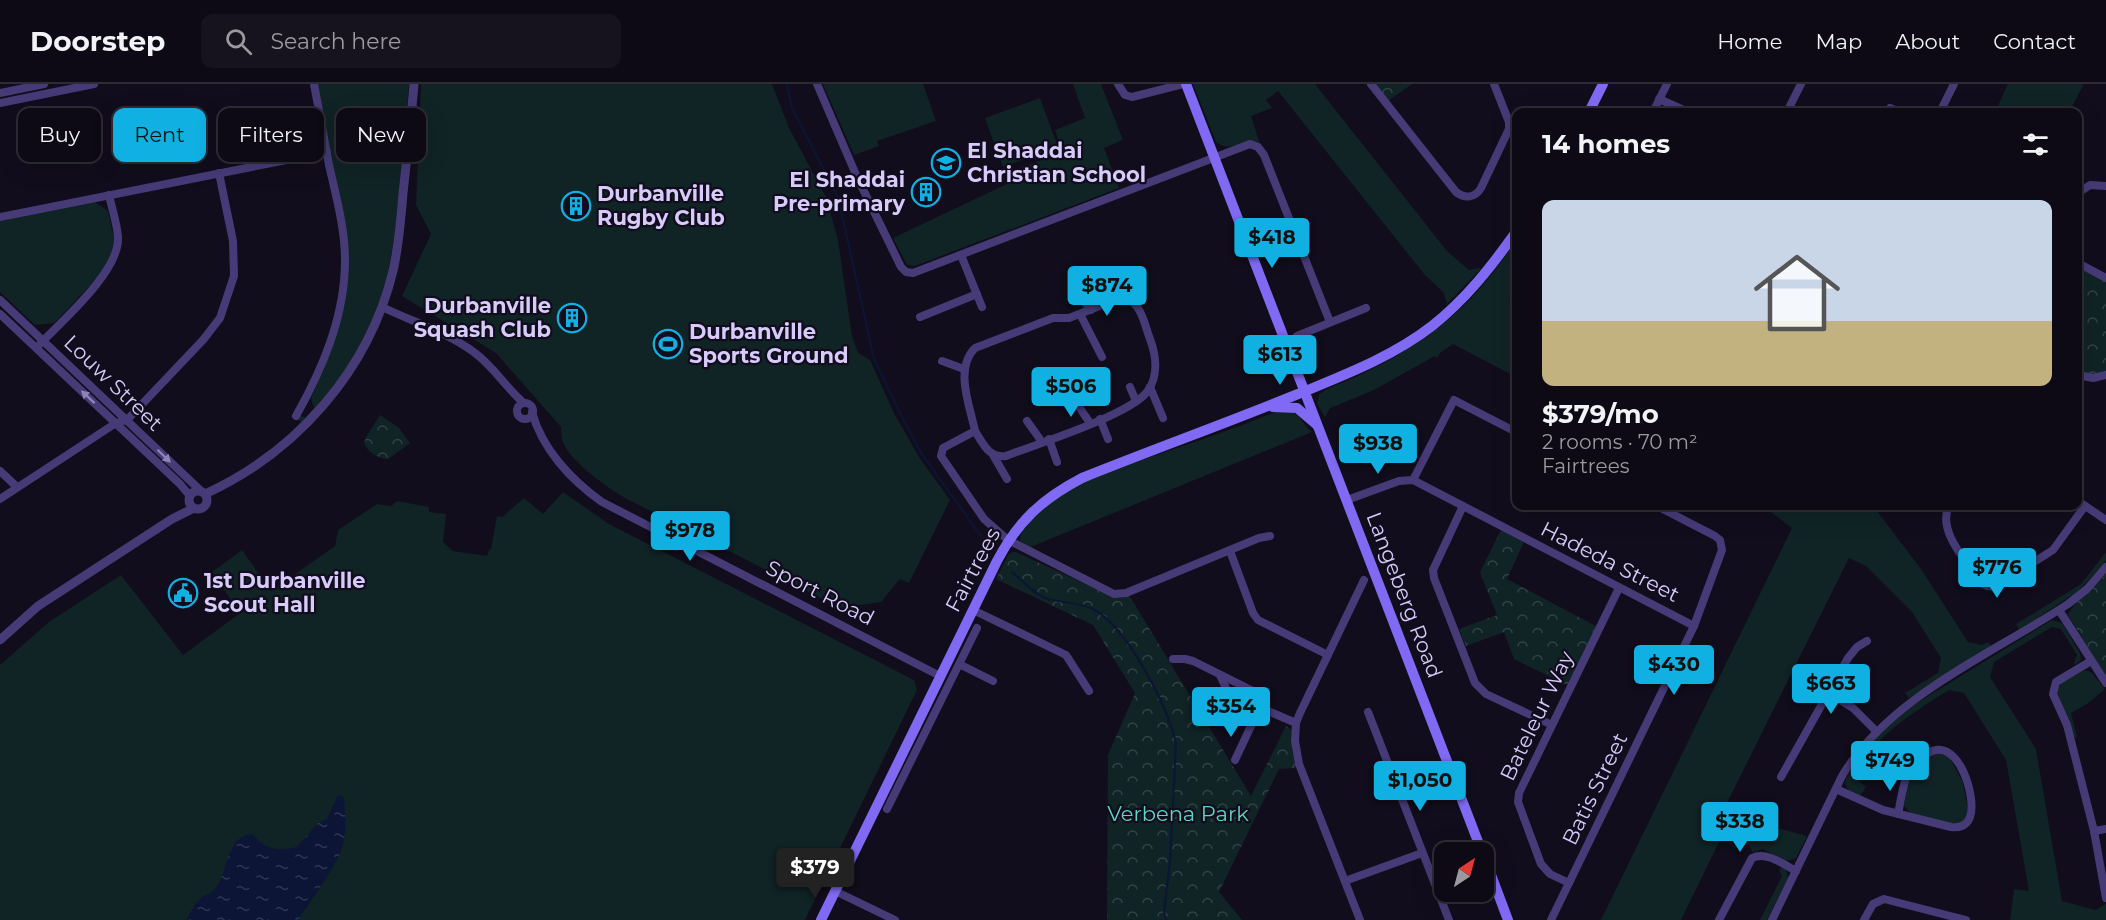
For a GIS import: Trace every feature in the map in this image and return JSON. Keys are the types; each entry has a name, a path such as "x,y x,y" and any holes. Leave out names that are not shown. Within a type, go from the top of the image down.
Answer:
{"main road":[{"name":"Langeberg Road","path":"1185,84 1478,842"},
{"path":"1591,108 1603,84"},
{"name":"Fairtrees","path":"821,920 904,762 940,676 1008,540 1035,508 1068,485 1100,471 1266,407 1392,353 1430,327 1472,290 1512,237"},
{"path":"1266,407 1297,408 1319,427"},
{"path":"1494,883 1508,920"}],"street":[{"path":"0,93 44,84"},
{"path":"0,103 94,84"},
{"path":"296,416 326,355 338,317 345,259 342,225 314,84"},
{"path":"0,640 38,606 172,519 191,502 195,492 205,495 225,485 283,446 320,410 355,363 382,307 399,242 414,84"},
{"path":"817,84 857,177 901,267 906,272 913,273 961,255 1246,144 1254,145 1261,150 1330,322"},
{"path":"1118,84 1125,95 1132,97 1185,84"},
{"path":"1371,84 1456,192 1470,197 1481,188 1509,129 1509,122 1494,84"},
{"path":"1655,108 1667,84"},
{"path":"1788,108 1801,84"},
{"path":"1942,108 1954,84"},
{"path":"1659,99 1679,108"},
{"path":"0,217 327,152"},
{"path":"0,499 116,423 127,420 203,340 220,318 234,276 232,241 219,174"},
{"path":"2082,191 2090,185 2106,186"},
{"path":"36,348 106,275 118,237 110,195"},
{"path":"961,255 982,307"},
{"path":"2082,265 2106,278"},
{"path":"1075,290 1090,310"},
{"path":"920,317 977,294"},
{"path":"993,455 1005,456 1125,409 1146,393 1150,387 1156,359 1136,305 1129,299 1122,298 1069,318 1053,318 975,348 970,354 964,369 975,431 1007,479"},
{"name":"Louw Street","path":"0,300 205,495"},
{"path":"382,307 447,335 467,347 495,371 514,394 530,405 532,412 529,417 518,415 514,394"},
{"path":"1297,336 1366,308"},
{"name":"Louw Street","path":"0,314 180,484 191,502"},
{"path":"1080,314 1102,357"},
{"path":"942,361 964,369"},
{"path":"2082,376 2093,378 2106,375"},
{"path":"1130,387 1136,401"},
{"path":"1150,387 1163,418"},
{"path":"1073,398 1090,423"},
{"path":"1347,500 1399,481 1413,480 1454,400 1512,430"},
{"path":"517,408 524,403"},
{"name":"Sport Road","path":"532,412 542,437"},
{"name":"Sport Road","path":"525,418 573,478 610,507 940,676"},
{"path":"1100,419 1108,439"},
{"path":"1027,421 1045,440 1057,462"},
{"path":"975,431 945,447 941,454 984,519 1008,540 1110,592 1119,594 1259,538 1270,536"},
{"path":"0,471 17,488"},
{"name":"Hadeda Street","path":"1413,480 1694,626"},
{"path":"191,502 202,509 207,505 205,495"},
{"path":"2082,504 2106,520"},
{"path":"1463,506 1433,570 1434,578 1475,683 1486,694 1552,725"},
{"path":"1948,510 1945,520 1947,530 1980,583 1991,587 1998,585 2053,550 2085,506"},
{"name":"Batis Street","path":"1551,920 1694,626 1722,550 1722,543 1715,536 1665,510"},
{"path":"1230,551 1253,613 1258,620 1328,655"},
{"path":"1772,920 1836,789 1855,756 1876,731 1917,698 2059,610 2086,589 2106,567"},
{"path":"1360,920 1299,764 1295,741 1296,723 1364,580"},
{"name":"Bateleur Way","path":"1569,882 1550,874 1542,864 1518,802 1519,793 1619,588"},
{"path":"973,610 1066,656 1089,691"},
{"path":"2059,610 2106,683"},
{"path":"887,809 904,762 977,628"},
{"path":"1781,777 1852,652 1867,641"},
{"path":"1173,659 1189,660 1258,694 1262,699 1262,708 1235,760"},
{"path":"2091,661 2056,682 2053,694 2067,725 2094,831 2106,898"},
{"path":"959,664 993,681"},
{"path":"1220,675 1233,700 1251,726"},
{"path":"1829,693 1853,708 1876,731"},
{"path":"1262,708 1296,723"},
{"path":"1368,712 1449,920"},
{"path":"1836,789 1883,810 1898,814 1955,828 1966,823 1971,815 1968,788 1962,769 1951,753 1936,749 1921,757 1912,766 1907,776 1898,814"},
{"path":"2094,831 2106,829"},
{"path":"1345,881 1422,853"},
{"path":"1719,920 1752,858 1759,855 1766,856 1796,871"},
{"path":"836,891 895,920"},
{"path":"1864,920 1873,904 1884,899 1966,920"}],"green space":[{"path":"316,84 409,84 407,108 336,108 336,162 402,162 393,243 382,297 368,331 347,368 302,423 298,420 300,416 306,417 314,408 311,398 323,372 342,315 347,276 324,134 324,108 320,108"},
{"name":"Durbanville Sports Ground","path":"421,84 772,84 789,128 826,197 838,240 852,336 858,353 870,360 894,413 919,457 950,500 909,583 900,579 881,602 840,608 627,499 601,482 573,458 563,442 561,427 496,353 402,296 431,234 416,205 418,162 426,162 426,108 420,108"},
{"path":"823,84 923,84 936,121 877,141 879,146 854,155"},
{"path":"1073,84 1101,84 1123,140 1104,148 1119,188 915,266 907,265 893,238 1013,181 1010,172 1062,152 1055,130 1085,118"},
{"path":"1193,84 1315,84 1447,251 1469,270 1481,269 1447,304 1444,293 1424,274 1278,91 1266,100 1272,108 1251,116 1260,144 1248,142 1226,146 1216,142"},
{"path":"1376,84 1412,84 1388,101"},
{"path":"2008,84 2084,84 2071,108 1997,108"},
{"path":"1040,98 1058,147 1003,167 985,118"},
{"path":"95,202 108,211 115,243 103,272 54,323 35,325 0,292 0,221"},
{"path":"1512,247 1512,295 1509,302 1512,305 1512,375 1453,344 1437,358 1435,356 1374,390 1330,408 1325,417 1317,404 1319,395 1396,356 1430,334 1468,301"},
{"path":"2082,269 2106,282 2106,371 2093,375 2082,373"},
{"path":"1282,409 1297,415 1312,432 1028,548 1020,541 1021,533 1035,516 1082,483"},
{"path":"380,415 399,428 410,443 388,459 374,454 364,443"},
{"path":"563,492 609,524 914,680 917,690 805,920 0,920 0,665 49,622 121,575 183,655 240,613 212,572 242,550 271,591 335,546 338,530 377,504 391,506 397,501 429,507 429,512 446,514 443,542 453,551 487,556 491,549 497,516 502,517 524,498 543,514"},
{"path":"1768,510 1876,510 1921,569 1968,642 1982,645 1988,642 1992,647 1909,698 1905,693 1938,673 1941,658 1912,612 1866,566 1849,558 1722,813 1807,836 1796,858 1787,861 1763,849 1752,852 1750,846 1723,834 1681,920 1601,920 1792,528"},
{"path":"1501,530 1524,542 1507,579 1596,626 1567,685 1514,659 1504,632 1466,646 1459,629 1497,615 1480,572"},
{"name":"Verbena Park","path":"1012,552 1111,596 1119,598 1129,595 1251,796 1286,726 1292,730 1292,750 1296,768 1279,769 1219,892 1242,920 1107,920 1108,755 1135,693 1093,625 996,579 1008,555"},
{"path":"2106,552 2103,565 2077,592 2019,630 2016,624 2081,584"},
{"path":"2106,574 2106,677 2068,615"},
{"path":"2052,620 2062,623 2080,653 2081,660 2075,665 2077,655 2061,629 2052,627 1994,662 1990,677 2036,749 2062,901 2095,910 2106,904 2106,920 2010,920 2014,889 2029,891 2006,760 1964,693 1949,690 1908,717 1882,738 1853,776 1866,787 1860,796 1849,791 1845,783 1856,760 1864,750 1882,731 1912,706"},
{"path":"2085,670 2091,672 2105,689 2087,704 2071,713 2077,737 2074,738 2057,692 2061,683"},
{"path":"1939,752 1949,756 1963,783 1968,811 1962,823 1954,824 1911,814 1904,806 1907,788 1913,773 1923,761"},
{"path":"1782,867 1786,870 1788,878 1767,920 1760,920 1782,876 1779,869"}],"water":[{"path":"338,795 344,797 343,844 330,873 298,920 186,920 200,899 213,891 218,884 232,849 243,836 252,834 262,843 275,849 297,847 318,823 327,819"}],"waterway":[{"path":"787,84 792,108 838,197 874,359 921,453 991,550"},
{"path":"1012,572 1043,597 1088,607 1106,619 1132,650 1164,709 1176,743 1170,862 1164,911 1166,920"}],"place":[{"name":"El Shaddai Christian School","path":"946,163"},
{"name":"El Shaddai Pre-primary","path":"926,192"},
{"name":"Durbanville Rugby Club","path":"576,206"},
{"name":"Durbanville Squash Club","path":"572,318"},
{"name":"Durbanville Sports Ground","path":"668,344"},
{"name":"1st Durbanville Scout Hall","path":"183,593"}]}
